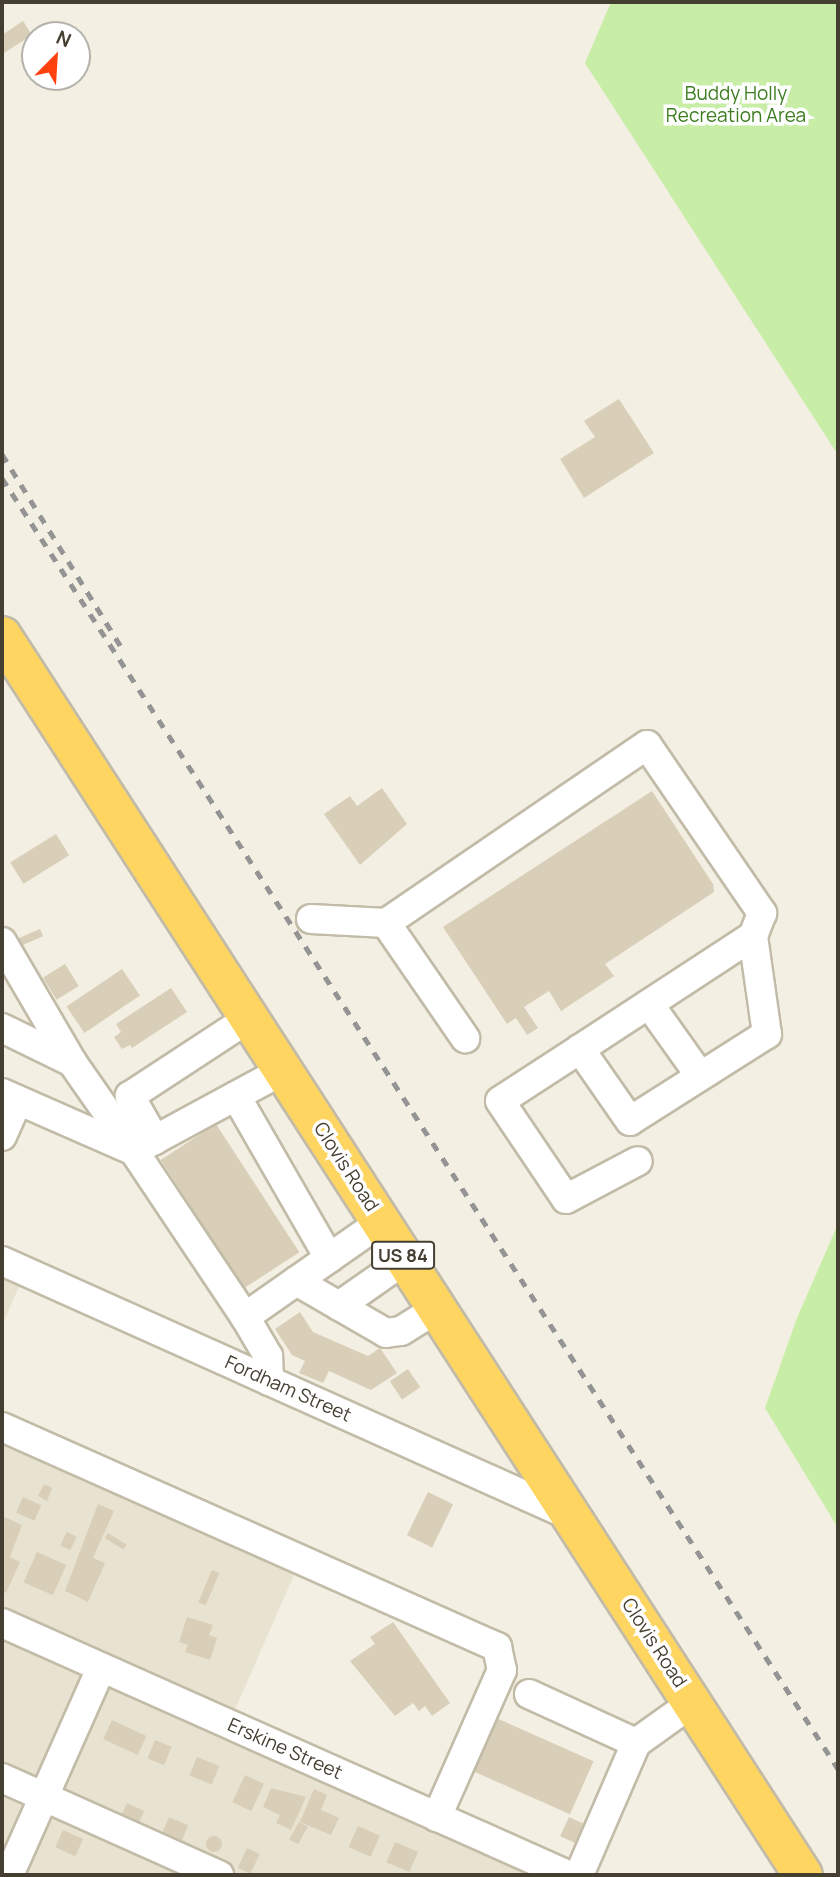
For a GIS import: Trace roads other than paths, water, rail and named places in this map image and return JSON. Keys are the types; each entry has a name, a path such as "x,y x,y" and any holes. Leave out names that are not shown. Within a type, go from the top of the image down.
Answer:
{"highway":[{"name":"Clovis Road","path":"6,651 284,1070 803,1875"}],"street":[{"path":"311,919 386,923 648,745 762,913 752,936 766,1034 699,1074 630,1121 580,1049"},
{"path":"386,923 465,1038"},
{"path":"638,1161 566,1199 500,1101 752,936"},
{"path":"2,942 72,1062 144,1145 268,1356 270,1381"},
{"path":"649,1004 699,1074"},
{"path":"144,1145 130,1096 249,1018"},
{"path":"2,1028 72,1062"},
{"path":"2,1136 10,1097 144,1145 284,1070"},
{"path":"236,1096 329,1258"},
{"path":"244,1317 382,1221"},
{"path":"339,1306 406,1259"},
{"name":"Fordham Street","path":"2,1261 574,1517"},
{"path":"296,1281 386,1333 401,1331 438,1308"},
{"path":"2,1427 497,1647 502,1670 437,1817"},
{"name":"Erskine Street","path":"2,1623 568,1875"},
{"path":"9,1875 101,1668"},
{"path":"529,1694 636,1742"},
{"path":"579,1875 636,1742 692,1703"},
{"path":"2,1778 219,1875"}],"railway":[{"path":"2,454 121,647"},
{"path":"2,478 838,1769"}],"park label":[{"name":"Buddy Holly Recreation Area","path":"736,105"}]}
